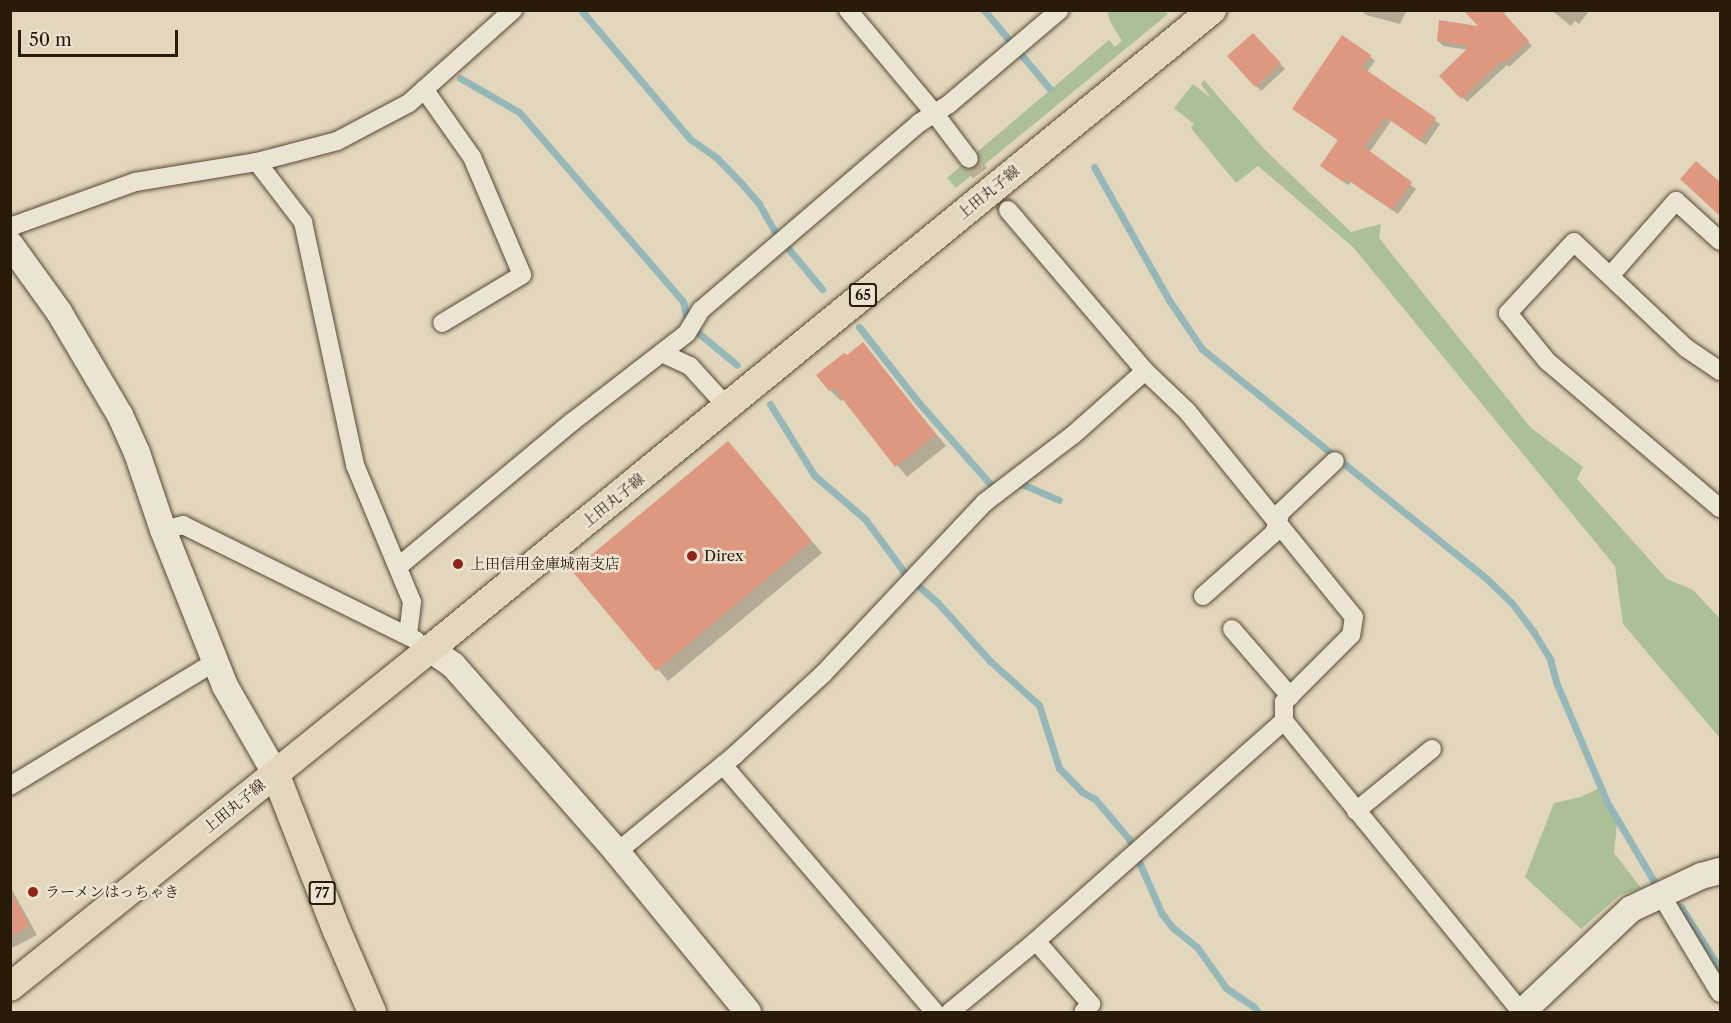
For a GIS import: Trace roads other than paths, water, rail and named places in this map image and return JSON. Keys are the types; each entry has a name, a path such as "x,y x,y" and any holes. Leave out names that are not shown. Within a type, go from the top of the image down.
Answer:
{"main road":[{"name":"上田丸子線","path":"10,987 275,773 419,641 727,407 1212,10"},
{"name":"77","path":"275,773 337,931 372,1012"}],"street":[{"path":"10,227 135,182 257,162 337,141 409,103 513,10"},
{"path":"848,10 935,114 969,159"},
{"path":"399,566 572,422 687,333 701,310 919,123 935,114 1060,10"},
{"path":"424,89 472,157 522,275 442,323"},
{"path":"257,162 303,222 355,465 399,566 412,602 419,641"},
{"path":"1610,276 1676,201 1720,241"},
{"path":"1008,210 1145,370 1187,411 1354,617 1351,635 1284,702 1284,721 1521,1012 1631,909 1701,876 1720,871"},
{"path":"1720,371 1686,348 1574,242 1508,313 1547,361 1720,508"},
{"path":"10,244 59,312 107,390 138,453 163,530 225,686 275,773"},
{"path":"662,353 690,366 727,407"},
{"path":"617,852 723,765 823,674 873,624 984,503 1072,435 1145,370"},
{"path":"1203,596 1274,533 1281,512 1335,461"},
{"path":"163,530 183,525 419,641 453,665 617,852 748,1012"},
{"path":"1232,628 1290,696"},
{"path":"10,786 216,661"},
{"path":"950,1012 1036,941 1284,721"},
{"path":"1356,811 1432,749"},
{"path":"723,765 935,1012"},
{"path":"1661,895 1720,993"},
{"path":"1036,941 1091,1004 1083,1012"}],"waterway":[{"path":"581,10 690,139 717,158 741,183 759,204 777,235"},
{"path":"984,10 1049,88"},
{"path":"460,78 519,112 683,301 687,320"},
{"path":"1094,167 1169,300 1202,349 1487,579 1511,602 1550,659 1556,682 1607,802 1656,885"},
{"path":"787,247 822,289"},
{"path":"859,327 919,403 992,486 998,486"},
{"path":"696,331 737,365"},
{"path":"770,404 814,475 865,519 907,576 938,603 990,661 1039,705 1059,768 1082,792 1095,799 1129,839 1162,914 1172,927 1197,947 1226,988 1258,1012"},
{"path":"1015,485 1022,484 1059,500"},
{"path":"1681,907 1720,969"}],"tunnel":[{"path":"969,159 1008,210"}],"place":[{"name":"Direx","path":"692,556"},
{"name":"上田信用金庫城南支店","path":"458,564"},
{"name":"ラーメンはっちゃき","path":"33,892"}]}
